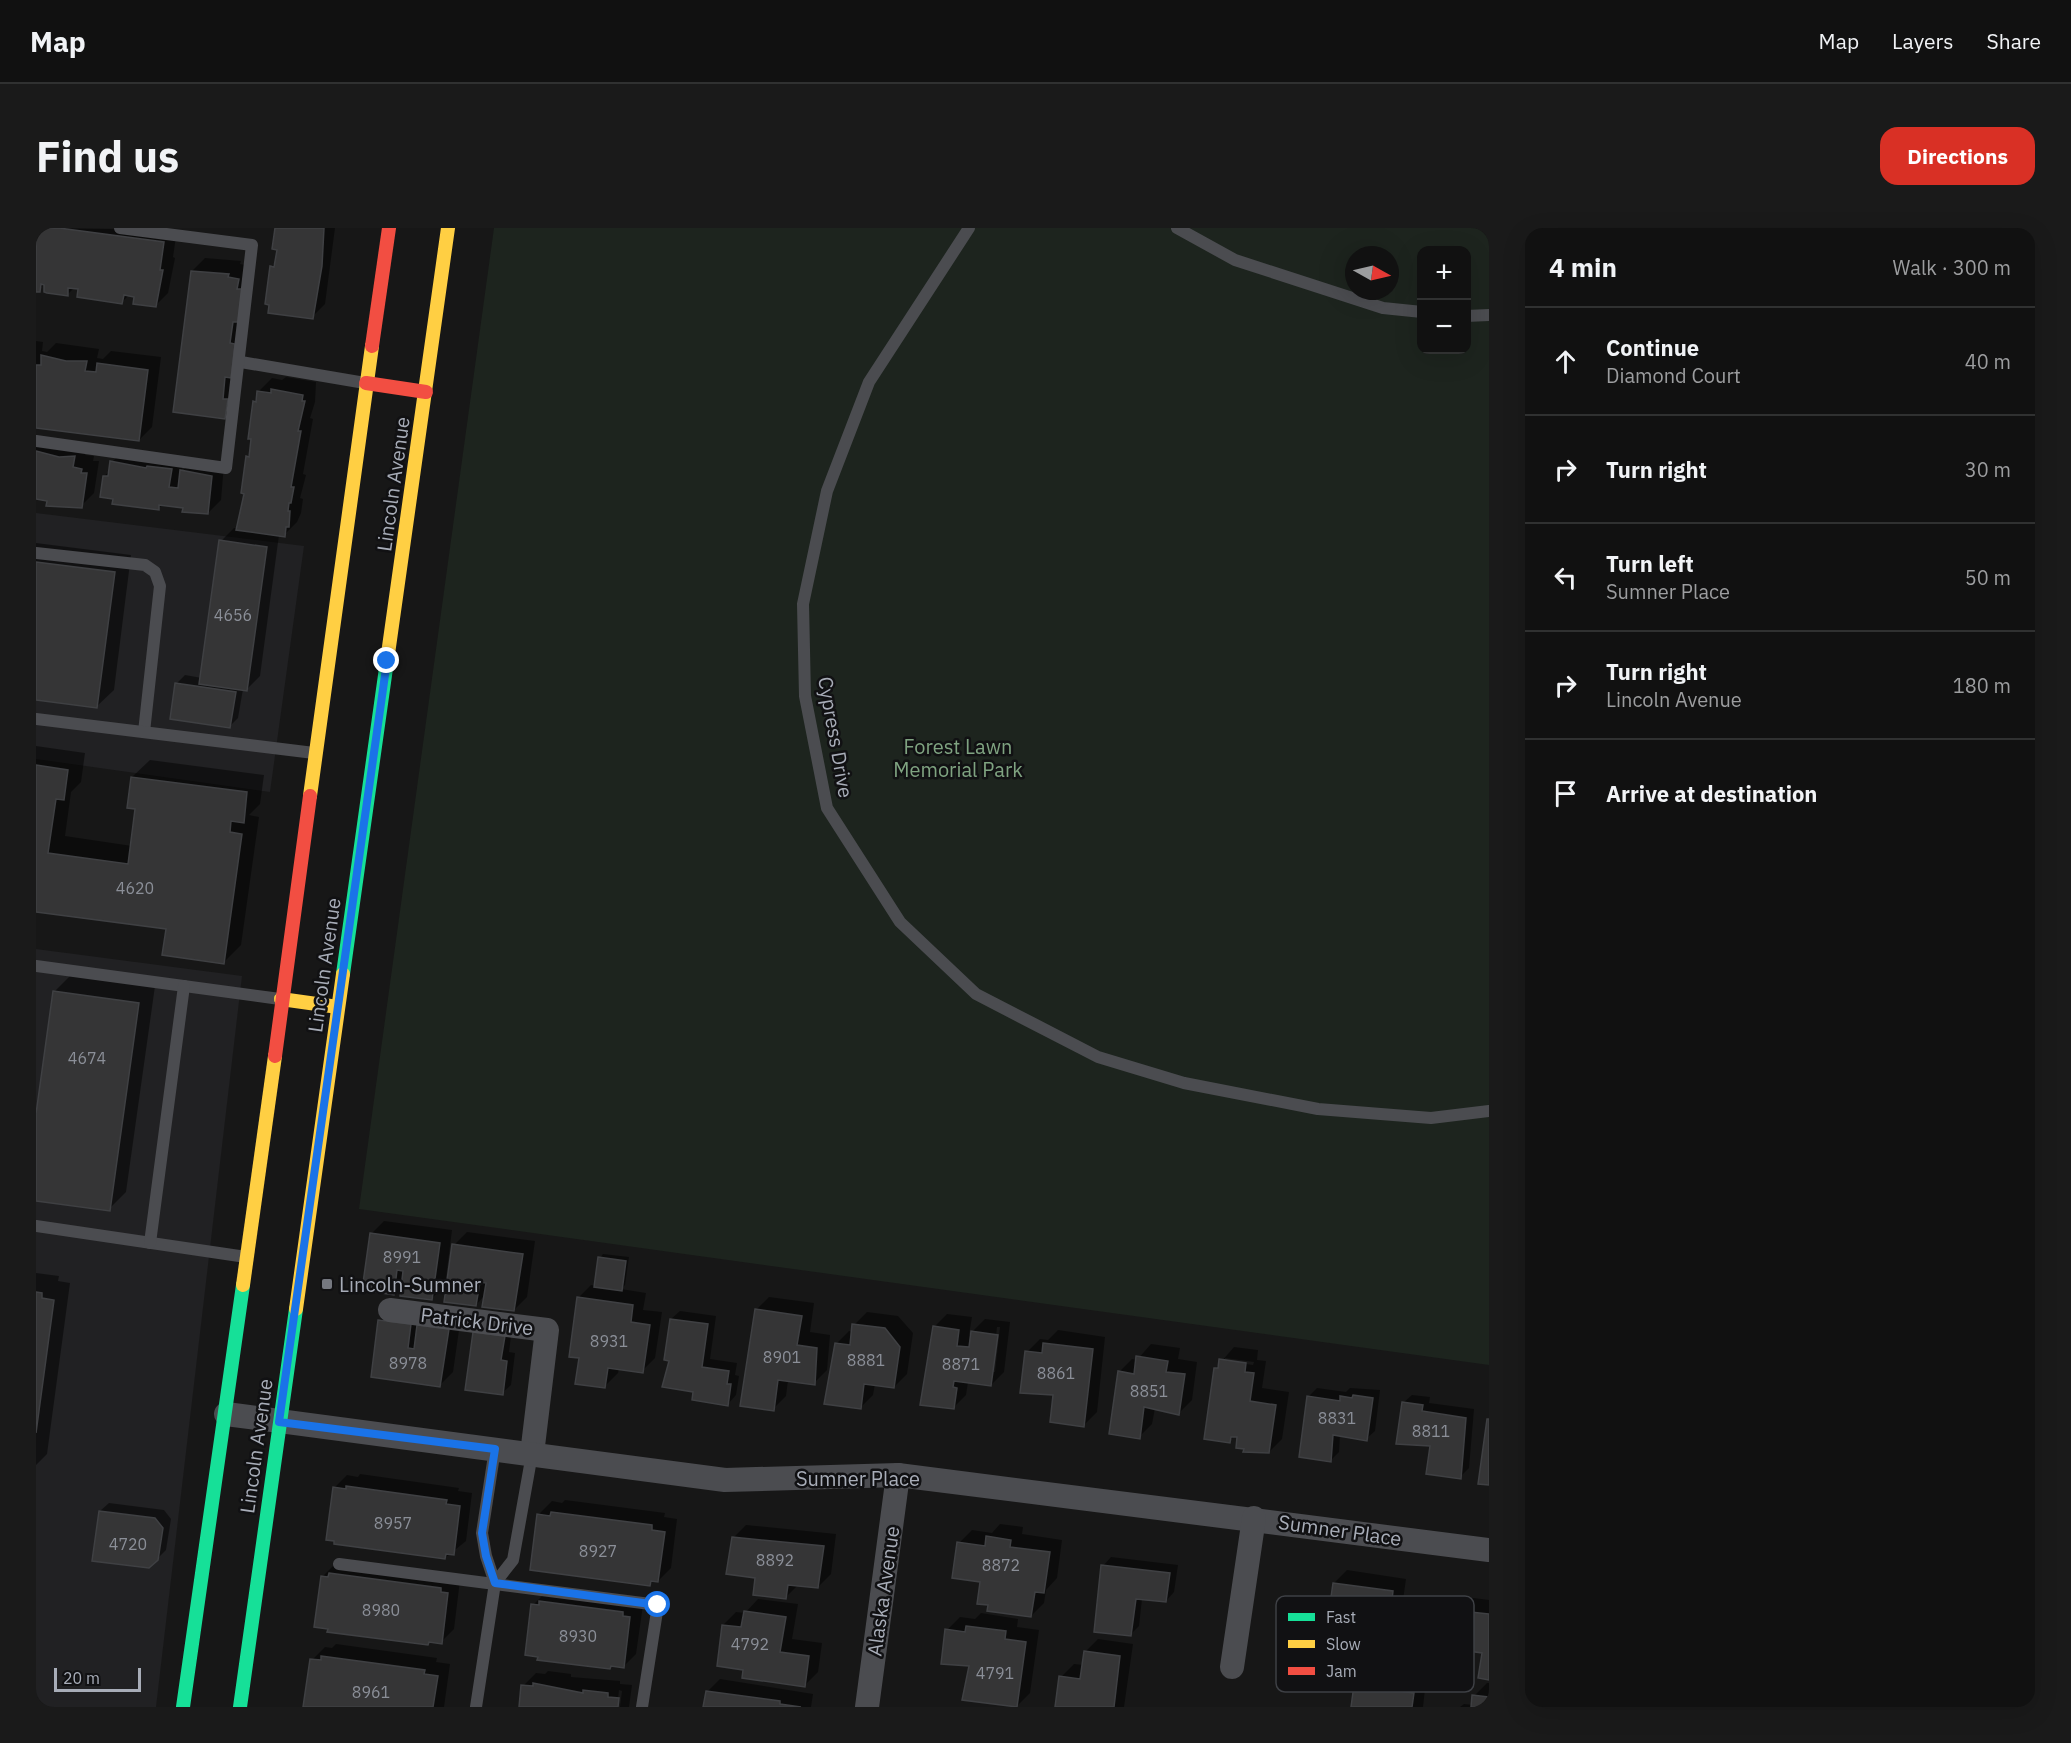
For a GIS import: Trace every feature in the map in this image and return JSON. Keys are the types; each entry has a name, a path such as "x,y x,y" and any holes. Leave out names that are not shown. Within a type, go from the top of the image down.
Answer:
{"main road":[{"name":"Lincoln Avenue","path":"183,1707 226,1414 388,228"},
{"name":"Lincoln Avenue","path":"240,1707 448,228"},
{"path":"366,383 426,392"},
{"path":"281,999 338,1007"}],"street":[{"name":"Patrick Drive","path":"390,1310 547,1330 532,1454"},
{"name":"Sumner Place","path":"226,1414 725,1480 898,1475 1254,1518 1489,1551"},
{"name":"Alaska Avenue","path":"867,1707 898,1475"},
{"path":"1232,1667 1254,1518"}],"lane":[{"path":"36,441 226,468 241,362 252,245 120,228"},
{"name":"Cypress Drive","path":"969,228 869,382 827,491 803,604 805,696 827,807 900,922 976,994 1098,1057 1184,1083 1318,1108 1431,1118 1489,1111"},
{"path":"1177,228 1235,260 1383,308 1417,311"},
{"path":"1471,316 1489,315"},
{"path":"241,362 366,383"},
{"path":"36,553 145,565 155,572 160,586 144,732"},
{"path":"36,719 315,753"},
{"path":"36,966 281,999"},
{"path":"150,1243 184,986"},
{"path":"36,1227 247,1257"},
{"path":"476,1707 495,1583 486,1556 482,1533 495,1449"},
{"path":"495,1583 513,1560 532,1454"},
{"path":"339,1564 658,1605 642,1707"}],"shaded area":[{"path":"36,513 304,546 270,792 36,759"},
{"path":"36,949 242,976 156,1707 36,1707"}],"green space":[{"name":"Forest Lawn Memorial Park","path":"494,228 1489,228 1489,1365 359,1209"}],"building":[{"path":"36,228 59,228 164,242 160,270 163,270 156,307 133,304 134,297 124,295 122,304 77,297 78,289 68,288 68,296 47,293 44,292 44,285 41,284 40,292 36,292"},
{"path":"275,228 324,228 322,266 313,319 268,313 269,305 265,304 270,266 274,267 277,250 272,249"},
{"path":"191,271 229,274 228,277 239,279 237,289 242,289 238,322 233,322 230,343 235,344 231,378 225,377 223,399 228,399 225,419 173,412"},
{"path":"41,355 66,361 87,361 85,371 96,372 97,363 148,370 139,441 36,428 36,365 41,365"},
{"path":"271,389 303,395 302,401 305,401 298,431 301,431 291,487 294,487 288,511 290,511 289,527 286,527 285,537 236,530 244,494 241,493 246,456 249,457 251,439 248,439 253,401 256,402 257,391 271,393"},
{"path":"36,451 59,457 75,456 73,467 82,469 81,473 87,473 82,508 46,506 47,501 36,499"},
{"path":"110,461 146,468 147,466 172,469 169,487 178,488 180,470 212,476 208,514 182,512 183,508 159,505 159,510 112,504 113,499 100,497 103,476 108,476"},
{"path":"219,540 267,547 247,691 199,684"},
{"path":"36,562 115,572 97,708 36,700"},
{"path":"175,683 236,692 230,728 170,719"},
{"path":"36,765 68,770 64,800 56,799 48,853 128,864 135,809 127,808 131,777 247,792 244,823 231,821 230,832 242,834 224,964 162,955 166,929 36,912"},
{"path":"53,991 139,1003 110,1211 36,1201 36,1114"},
{"path":"370,1233 440,1243 432,1300 400,1296 403,1271 397,1270 394,1295 362,1290"},
{"path":"452,1244 523,1254 514,1311 482,1307 486,1283 480,1282 476,1306 444,1302"},
{"path":"598,1257 626,1261 622,1291 594,1287"},
{"path":"36,1292 42,1293 42,1298 54,1300 36,1433"},
{"path":"577,1297 633,1305 631,1322 650,1325 643,1373 608,1368 605,1388 575,1384 579,1358 569,1357"},
{"path":"755,1309 802,1316 797,1345 817,1348 815,1385 778,1380 774,1411 740,1406"},
{"path":"670,1319 708,1324 702,1367 729,1371 727,1384 731,1384 728,1406 692,1400 693,1392 662,1387 669,1361 664,1360"},
{"path":"378,1320 411,1324 408,1348 414,1349 417,1325 449,1329 440,1387 371,1377"},
{"path":"852,1324 885,1328 900,1347 894,1388 864,1384 861,1409 824,1404 835,1343 850,1345"},
{"path":"933,1326 959,1330 957,1346 969,1347 971,1331 998,1335 991,1386 954,1381 953,1387 957,1388 954,1409 920,1405"},
{"path":"473,1332 505,1336 501,1360 507,1361 503,1395 465,1390"},
{"path":"1043,1343 1093,1349 1084,1427 1050,1422 1053,1395 1020,1393 1025,1351 1042,1353"},
{"path":"1136,1356 1168,1361 1166,1372 1185,1374 1179,1415 1144,1407 1140,1439 1109,1434 1118,1371 1134,1374"},
{"path":"1219,1359 1246,1363 1245,1372 1254,1373 1250,1401 1276,1405 1269,1453 1243,1452 1244,1449 1236,1448 1237,1437 1231,1437 1230,1443 1204,1439 1214,1368 1218,1368"},
{"path":"1353,1395 1373,1398 1367,1441 1333,1435 1331,1462 1299,1457 1307,1396 1340,1401 1340,1396 1352,1398"},
{"path":"1402,1402 1423,1405 1422,1411 1466,1418 1461,1479 1426,1474 1430,1446 1396,1444"},
{"path":"1487,1419 1489,1419 1489,1485 1478,1484"},
{"path":"346,1486 447,1500 446,1504 460,1506 454,1555 446,1554 445,1559 334,1544 334,1541 326,1540 333,1487 346,1489"},
{"path":"99,1511 155,1518 163,1528 158,1560 149,1568 92,1561"},
{"path":"551,1512 652,1525 652,1530 665,1532 658,1582 651,1581 650,1586 530,1570 537,1514 550,1516"},
{"path":"986,1536 1011,1540 1010,1547 1050,1552 1044,1593 1035,1592 1031,1617 987,1611 988,1605 977,1604 980,1582 952,1578 957,1542 985,1546"},
{"path":"732,1537 824,1546 818,1588 788,1585 786,1599 753,1595 755,1578 726,1574"},
{"path":"1101,1565 1170,1573 1166,1602 1136,1599 1131,1636 1094,1632"},
{"path":"329,1573 441,1588 441,1592 448,1593 442,1644 429,1642 428,1645 327,1632 328,1629 314,1627 321,1576 328,1577"},
{"path":"1333,1583 1393,1591 1392,1596 1331,1596"},
{"path":"539,1601 623,1612 623,1616 630,1617 624,1668 611,1666 610,1669 537,1660 538,1657 525,1655 531,1604 539,1605"},
{"path":"744,1611 786,1617 780,1652 809,1656 805,1687 742,1678 743,1670 717,1666 722,1625 741,1627"},
{"path":"1474,1612 1489,1614 1489,1680 1478,1678 1482,1653 1474,1652"},
{"path":"966,1626 1006,1631 1005,1639 1026,1642 1017,1707 962,1700 969,1666 941,1664 945,1629 965,1632"},
{"path":"1084,1651 1120,1656 1114,1707 1055,1707 1059,1676 1080,1679"},
{"path":"321,1656 425,1670 424,1674 438,1676 433,1707 303,1707 310,1659 321,1660"},
{"path":"533,1683 583,1693 583,1690 608,1693 608,1697 619,1698 618,1707 519,1707 521,1685 533,1686"},
{"path":"706,1691 780,1701 780,1704 801,1707 703,1707"},
{"path":"1353,1692 1414,1693 1412,1707 1351,1707"},
{"path":"1472,1695 1489,1697 1489,1707 1471,1707"}],"traffic: fast":[{"path":"343,974 387,661"},
{"path":"183,1707 243,1285"},
{"path":"240,1707 296,1309"}],"traffic: slow":[{"path":"387,661 448,228"},
{"path":"310,796 372,346"},
{"path":"296,1309 343,974"},
{"path":"281,999 338,1007"},
{"path":"243,1285 275,1056"}],"traffic: jam":[{"path":"372,346 389,228"},
{"path":"366,383 426,392"},
{"path":"275,1056 310,796"}],"place":[{"name":"Lincoln-Sumner","path":"327,1284"}],"route":[{"path":"387,661 279,1422 495,1449 482,1533 486,1556 495,1583 658,1605"}]}
